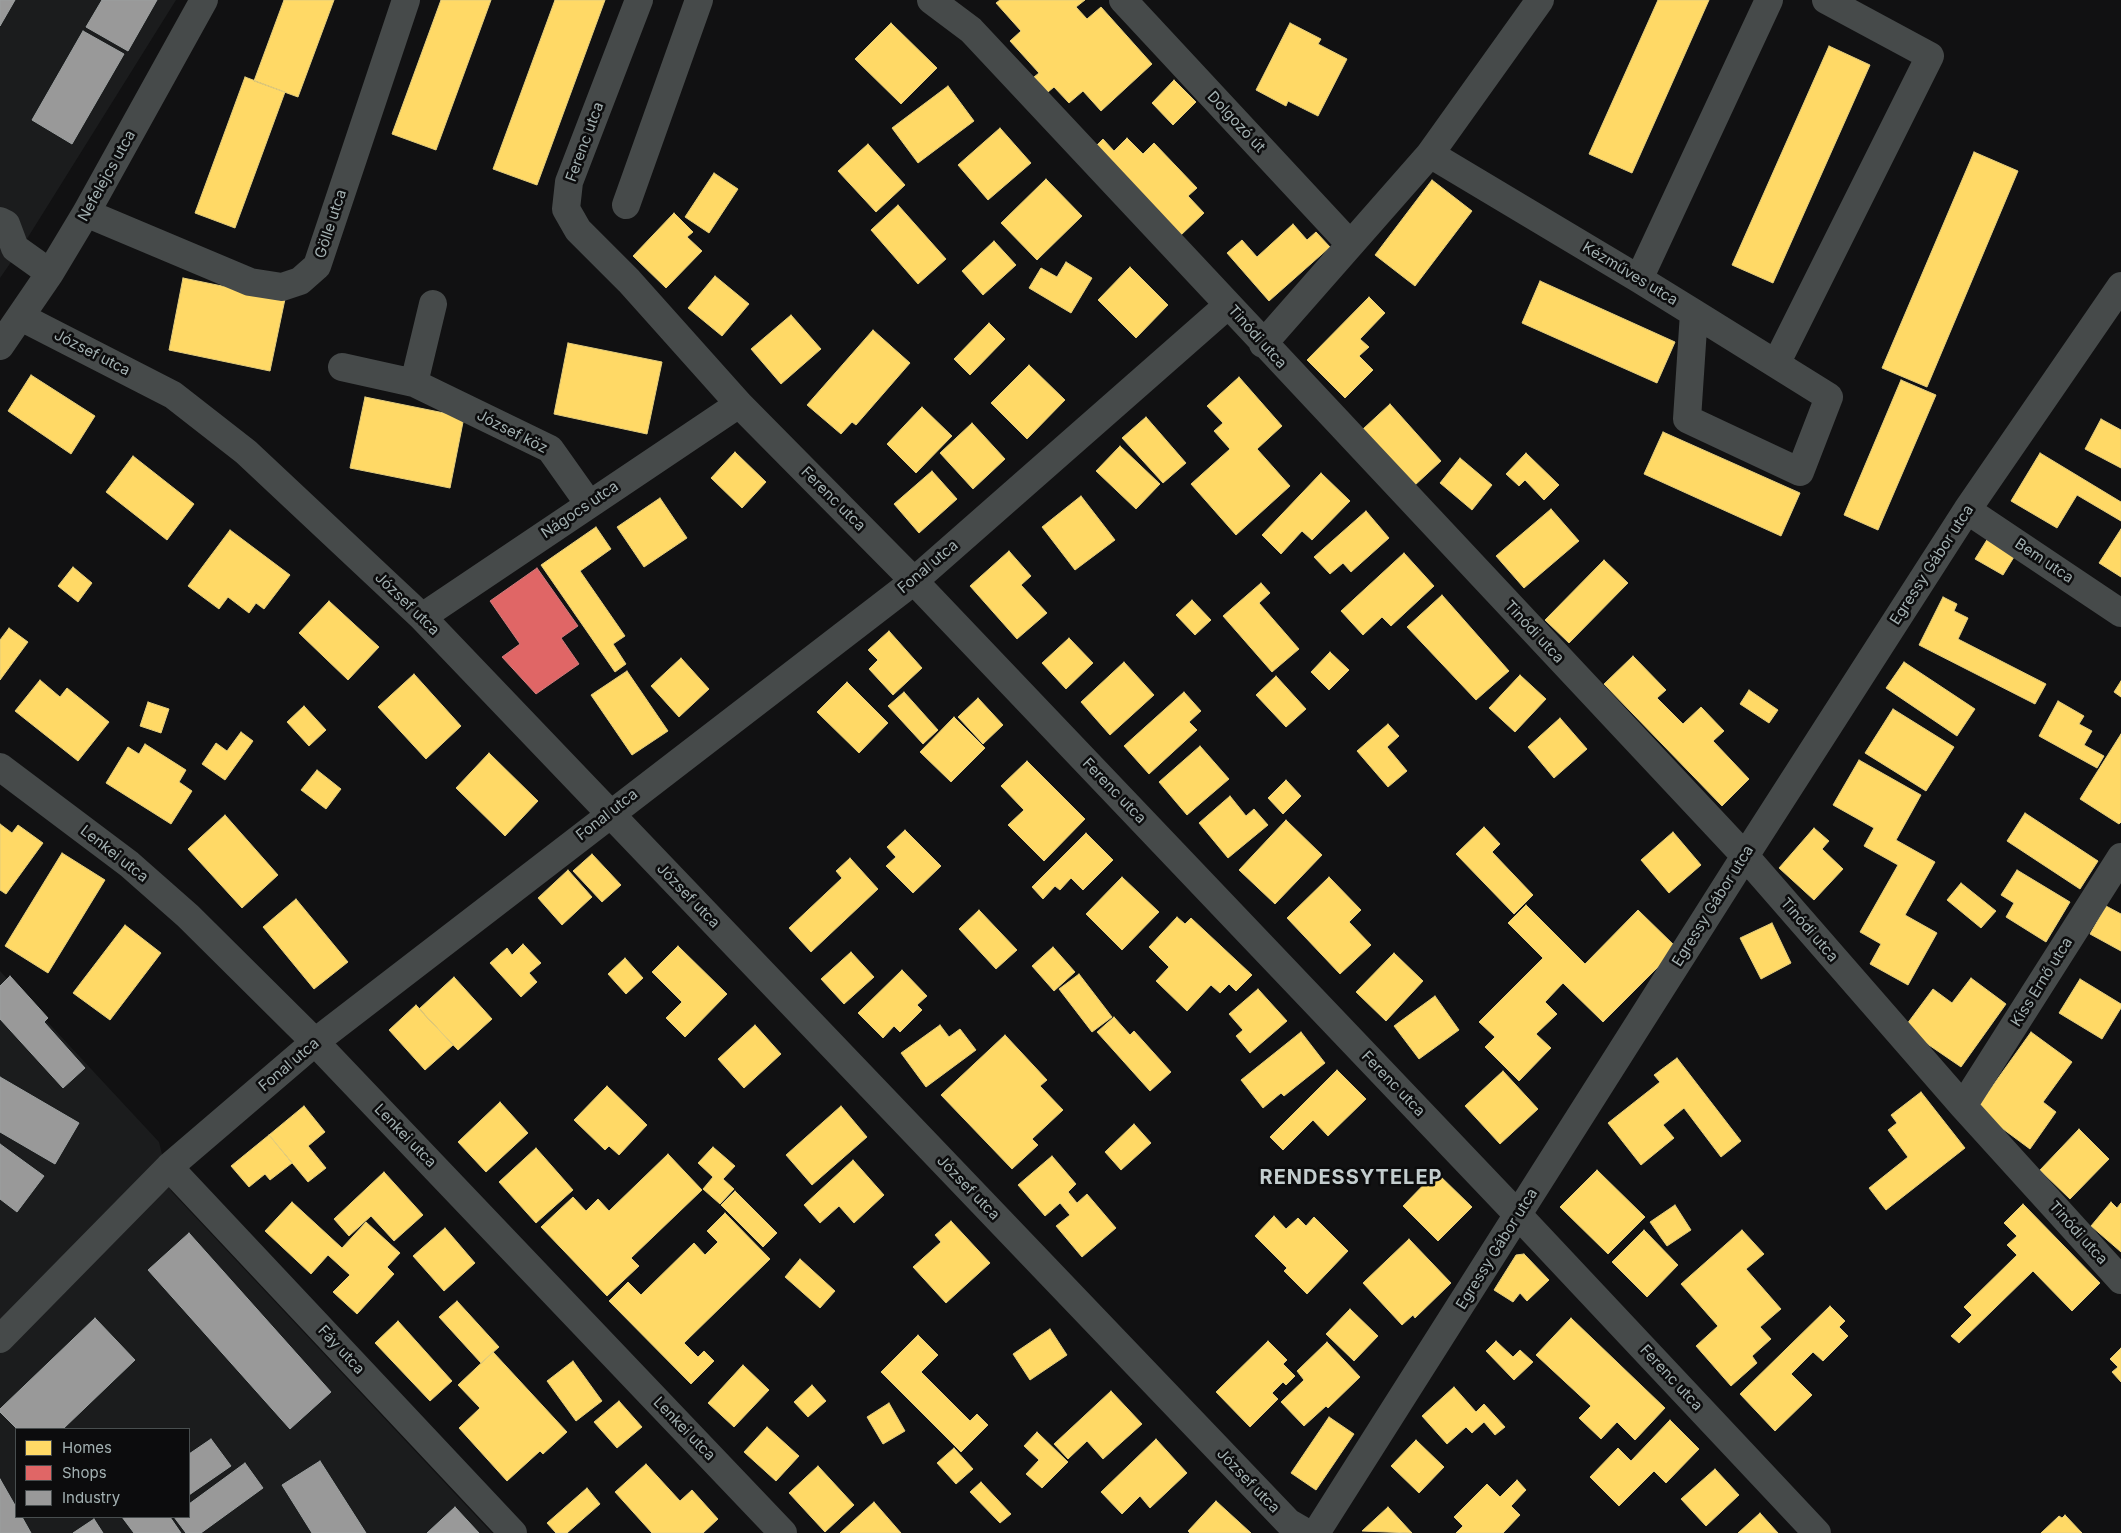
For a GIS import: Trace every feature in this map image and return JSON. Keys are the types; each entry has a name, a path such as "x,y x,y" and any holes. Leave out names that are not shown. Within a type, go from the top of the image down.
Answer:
{"street":[{"name":"Nefelejcs utca","path":"0,346 50,273 86,213 204,0"},
{"name":"Gölle utca","path":"86,213 250,282 282,287 300,281 317,266 406,0"},
{"name":"Ferenc utca","path":"639,0 569,182 566,209 578,230 628,281 739,404 914,581 1817,1533"},
{"path":"626,205 699,0"},
{"name":"Tinódi utca","path":"931,0 971,30 1744,856 1963,1106 2121,1280"},
{"name":"Dolgozó út","path":"1123,0 1350,244"},
{"path":"1263,344 1430,154 1540,0"},
{"path":"1639,279 1769,0"},
{"path":"1776,364 1930,56 1826,0"},
{"name":"Kézműves utca","path":"1430,154 1639,279 1694,313 1829,397 1800,472 1687,419 1694,313"},
{"path":"0,221 6,224 15,248 50,273"},
{"name":"Egressy Gábor utca","path":"1316,1533 1744,856 1967,510 2121,286"},
{"path":"414,383 433,304"},
{"name":"Fonal utca","path":"0,1339 169,1168 315,1042 609,813 914,581 1228,305"},
{"name":"József utca","path":"21,317 173,395 246,452 422,617 1288,1522 1307,1533"},
{"name":"József köz","path":"342,367 414,383 550,449 589,504"},
{"name":"Nágocs utca","path":"422,617 739,404"},
{"name":"Bem utca","path":"1967,510 2121,613"},
{"name":"Lenkei utca","path":"0,767 129,864 166,896 315,1042 783,1533"},
{"name":"Kiss Ernő utca","path":"1963,1106 2121,857"},
{"name":"Fáy utca","path":"169,1168 513,1533"}],"shaded area":[{"path":"0,0 176,0 25,242 0,278"},
{"path":"0,971 159,1142 171,1191 492,1533 0,1533"}],"building: Homes":[{"path":"284,0 334,0 298,97 254,81"},
{"path":"441,0 491,0 436,150 392,134"},
{"path":"555,0 605,0 537,185 493,169"},
{"path":"1000,0 1085,0 1076,7 1087,19 1101,7 1152,64 1101,111 1083,91 1069,103 1054,87 1048,92 1034,77 1039,73 1010,41 1021,31 996,3"},
{"path":"1658,0 1709,0 1632,173 1589,154"},
{"path":"891,23 937,68 901,104 855,59"},
{"path":"1290,23 1321,39 1318,44 1347,59 1318,116 1288,101 1286,106 1256,90"},
{"path":"1829,46 1870,65 1773,283 1732,265"},
{"path":"245,77 285,92 235,228 195,213"},
{"path":"1174,80 1196,102 1173,125 1152,103"},
{"path":"948,86 974,121 918,163 892,128"},
{"path":"1000,128 1031,163 988,200 958,165"},
{"path":"1127,138 1143,154 1154,143 1197,188 1188,196 1204,213 1180,236 1095,147 1103,139 1114,151"},
{"path":"868,144 905,185 876,212 838,171"},
{"path":"1974,152 2018,171 1927,387 1882,368"},
{"path":"714,173 738,189 709,233 685,217"},
{"path":"1046,179 1082,216 1037,260 1001,223"},
{"path":"1432,180 1472,211 1415,286 1375,255"},
{"path":"898,205 946,259 918,284 871,230"},
{"path":"674,213 693,232 687,237 702,251 666,288 633,256"},
{"path":"1293,224 1307,240 1316,232 1330,247 1269,301 1227,253 1242,240 1257,257"},
{"path":"994,241 1016,265 983,295 962,271"},
{"path":"1066,262 1092,278 1071,313 1029,288 1041,268 1057,277"},
{"path":"1130,267 1168,305 1136,338 1098,300"},
{"path":"715,276 749,304 722,336 688,308"},
{"path":"183,278 285,299 270,371 169,350"},
{"path":"1540,281 1675,342 1657,383 1522,323"},
{"path":"1369,297 1385,313 1360,339 1369,347 1359,356 1373,370 1345,398 1307,360"},
{"path":"791,315 821,349 781,384 751,349"},
{"path":"989,323 1005,339 970,375 954,359"},
{"path":"873,330 910,363 856,425 852,422 841,434 807,405"},
{"path":"568,343 662,362 647,434 554,414"},
{"path":"1029,365 1065,400 1027,439 991,403"},
{"path":"31,375 95,416 71,454 8,411"},
{"path":"1239,377 1282,426 1257,449 1290,486 1236,535 1191,484 1230,449 1214,431 1223,423 1207,406"},
{"path":"1901,380 1936,395 1878,530 1844,515"},
{"path":"365,397 464,417 450,488 350,468"},
{"path":"1390,404 1441,461 1414,486 1363,429"},
{"path":"922,407 952,436 916,473 887,444"},
{"path":"1146,417 1186,463 1163,483 1122,438"},
{"path":"2101,419 2121,430 2121,468 2085,449"},
{"path":"972,423 1005,459 973,489 940,453"},
{"path":"1663,432 1800,493 1781,536 1644,474"},
{"path":"1120,446 1160,484 1136,509 1096,471"},
{"path":"735,452 766,482 742,508 711,478"},
{"path":"1526,453 1559,485 1544,500 1525,480 1519,486 1506,474"},
{"path":"2040,453 2121,502 2121,521 2077,495 2057,528 2011,501"},
{"path":"133,456 194,504 167,540 106,492"},
{"path":"1460,458 1492,485 1472,510 1440,483"},
{"path":"932,471 957,499 919,533 894,504"},
{"path":"1321,473 1350,501 1312,540 1302,531 1281,554 1262,535"},
{"path":"1081,496 1115,540 1075,570 1042,527"},
{"path":"660,498 687,538 644,567 617,527"},
{"path":"1551,509 1579,541 1524,588 1496,556"},
{"path":"1366,511 1389,538 1351,572 1343,563 1330,574 1314,557"},
{"path":"596,527 611,549 580,571 625,636 613,644 626,664 615,672 541,565"},
{"path":"2121,529 2121,577 2099,563"},
{"path":"230,530 290,575 264,609 256,603 249,613 228,597 219,609 188,586"},
{"path":"1990,535 2017,552 2003,575 1975,559"},
{"path":"1009,551 1031,576 1021,585 1047,613 1017,639 970,586"},
{"path":"1404,553 1434,586 1391,626 1382,617 1363,635 1341,611"},
{"path":"1604,560 1628,583 1569,643 1545,620"},
{"path":"73,567 92,583 78,602 58,586"},
{"path":"1261,583 1270,593 1259,603 1299,649 1272,672 1223,616"},
{"path":"1442,595 1509,671 1476,700 1407,627"},
{"path":"1943,597 1957,604 1954,611 1968,618 1958,639 2046,684 2035,704 1919,645"},
{"path":"1192,600 1211,620 1195,635 1176,615"},
{"path":"329,601 379,647 348,680 299,633"},
{"path":"9,628 28,642 0,680 0,640"},
{"path":"889,631 922,668 893,695 869,669 878,660 868,650"},
{"path":"1069,638 1093,663 1066,689 1042,663"},
{"path":"1330,652 1349,670 1329,690 1311,672"},
{"path":"1633,656 1666,690 1657,698 1683,724 1701,707 1724,731 1713,741 1749,779 1722,806 1604,684"},
{"path":"681,658 709,689 679,717 651,686"},
{"path":"1124,662 1154,695 1110,735 1081,702"},
{"path":"1904,662 1975,709 1957,736 1886,688"},
{"path":"627,671 668,731 632,755 591,695"},
{"path":"414,674 461,726 426,759 378,707"},
{"path":"1520,675 1546,699 1515,732 1489,708"},
{"path":"1276,676 1306,709 1286,727 1256,695"},
{"path":"40,680 60,697 67,688 109,722 78,761 15,711"},
{"path":"2121,681 2121,697 2114,692"},
{"path":"847,682 888,723 859,753 817,712"},
{"path":"1749,690 1778,710 1769,723 1740,704"},
{"path":"904,692 938,730 923,744 888,706"},
{"path":"1184,692 1201,711 1189,722 1197,730 1149,774 1124,746"},
{"path":"978,698 1003,725 983,744 958,717"},
{"path":"2058,701 2084,716 2079,724 2092,731 2084,745 2104,756 2097,768 2039,736"},
{"path":"148,702 169,709 161,733 140,726"},
{"path":"304,706 326,730 309,746 287,722"},
{"path":"1893,709 1954,747 1926,791 1865,753"},
{"path":"954,717 985,748 951,782 920,752"},
{"path":"1560,718 1587,749 1554,778 1528,747"},
{"path":"1388,724 1399,736 1387,747 1407,771 1388,787 1357,751"},
{"path":"241,732 253,741 225,780 202,764 216,743 227,751"},
{"path":"2121,734 2121,822 2119,824 2080,799"},
{"path":"145,744 186,770 179,782 192,791 171,824 106,783 128,747 139,754"},
{"path":"1200,746 1229,779 1187,815 1159,782"},
{"path":"489,753 538,801 505,836 456,788"},
{"path":"1859,760 1921,795 1896,840 1935,862 1905,915 1937,933 1908,985 1870,964 1881,944 1860,932 1898,865 1864,846 1874,828 1833,805"},
{"path":"1027,761 1085,819 1044,861 1008,825 1024,810 1001,786"},
{"path":"317,770 341,789 326,809 301,790"},
{"path":"1286,780 1301,796 1283,814 1268,798"},
{"path":"1230,796 1246,816 1254,809 1268,825 1228,858 1199,823"},
{"path":"2025,813 2098,861 2080,889 2007,841"},
{"path":"225,815 278,875 242,908 188,849"},
{"path":"1286,820 1322,855 1275,904 1239,870"},
{"path":"0,824 12,833 18,825 43,843 6,894 0,890"},
{"path":"1484,827 1500,844 1492,852 1533,895 1514,914 1456,854"},
{"path":"1814,828 1829,841 1822,849 1843,869 1814,900 1779,868"},
{"path":"905,830 941,866 913,893 886,866 896,857 887,847"},
{"path":"1673,832 1701,865 1669,893 1641,860"},
{"path":"1086,833 1113,860 1083,890 1071,878 1060,890 1055,886 1043,899 1032,887"},
{"path":"62,853 105,880 48,973 5,946"},
{"path":"592,854 621,885 602,902 573,871"},
{"path":"850,858 878,889 811,952 789,928 842,878 836,871"},
{"path":"568,870 592,897 562,925 538,898"},
{"path":"2017,870 2070,902 2046,942 2006,917 2014,903 2001,895"},
{"path":"1122,877 1159,912 1122,950 1086,914"},
{"path":"1329,877 1361,910 1349,922 1371,945 1340,974 1287,918"},
{"path":"1961,883 1996,911 1981,928 1947,900"},
{"path":"296,899 348,962 314,989 263,927"},
{"path":"1526,905 1585,964 1638,910 1677,948 1603,1022 1563,983 1545,1002 1557,1014 1536,1034 1551,1048 1519,1081 1485,1047 1495,1037 1479,1022 1543,958 1508,923"},
{"path":"2106,906 2121,914 2121,951 2090,934"},
{"path":"979,910 1017,950 996,969 959,929"},
{"path":"1177,917 1185,924 1191,918 1252,975 1236,991 1229,984 1220,993 1211,985 1187,1011 1156,981 1169,967 1149,947"},
{"path":"1772,923 1791,963 1761,979 1740,938"},
{"path":"125,925 161,953 110,1020 73,993"},
{"path":"523,944 541,963 529,973 537,982 521,997 490,963 507,948 512,955"},
{"path":"678,946 727,994 685,1037 666,1018 682,1002 652,972"},
{"path":"1053,947 1075,972 1054,991 1032,966"},
{"path":"851,952 874,977 844,1004 821,979"},
{"path":"1394,953 1423,981 1386,1021 1356,992"},
{"path":"625,958 643,978 626,994 608,974"},
{"path":"902,970 927,996 917,1005 922,1010 900,1032 894,1026 883,1038 858,1013"},
{"path":"1079,974 1112,1017 1092,1032 1059,989"},
{"path":"454,977 492,1019 458,1050 419,1009"},
{"path":"1971,978 2006,1004 1961,1067 1904,1028 1933,989 1952,1003"},
{"path":"2080,979 2121,1004 2121,1008 2102,1039 2059,1013"},
{"path":"1258,989 1287,1021 1250,1053 1236,1036 1243,1030 1229,1014"},
{"path":"1435,996 1459,1030 1419,1059 1394,1026"},
{"path":"416,1005 453,1045 425,1070 389,1030"},
{"path":"1114,1017 1130,1035 1134,1031 1171,1072 1150,1091 1097,1032"},
{"path":"755,1025 781,1054 744,1088 718,1059"},
{"path":"940,1025 949,1037 960,1029 976,1050 926,1087 901,1053"},
{"path":"1301,1032 1325,1063 1284,1096 1281,1093 1263,1108 1241,1080"},
{"path":"2031,1032 2072,1062 2043,1102 2056,1112 2030,1149 1976,1109"},
{"path":"1005,1035 1047,1080 1040,1086 1063,1110 1032,1139 1038,1145 1012,1169 941,1095"},
{"path":"1677,1058 1741,1141 1721,1157 1684,1108 1663,1125 1674,1138 1641,1165 1608,1123 1660,1082 1654,1075"},
{"path":"1337,1070 1366,1099 1328,1136 1313,1120 1283,1150 1270,1137"},
{"path":"1503,1071 1538,1109 1500,1144 1465,1106"},
{"path":"607,1086 647,1125 619,1155 609,1146 605,1150 574,1120"},
{"path":"1921,1092 1965,1148 1886,1210 1869,1188 1908,1157 1888,1130 1897,1123 1891,1115"},
{"path":"500,1102 528,1133 486,1172 458,1142"},
{"path":"304,1106 325,1132 308,1146 326,1168 308,1182 269,1135"},
{"path":"841,1106 867,1137 812,1185 786,1155"},
{"path":"1134,1124 1151,1143 1121,1170 1105,1152"},
{"path":"2079,1129 2109,1159 2070,1199 2040,1170"},
{"path":"269,1135 292,1163 270,1180 265,1174 249,1187 231,1166"},
{"path":"713,1147 735,1166 723,1179 734,1189 720,1204 703,1189 713,1177 698,1163"},
{"path":"536,1148 573,1190 536,1223 499,1182"},
{"path":"668,1154 702,1190 631,1258 639,1266 607,1296 541,1227 573,1197 586,1211 598,1199 609,1211"},
{"path":"1052,1156 1076,1184 1068,1192 1077,1203 1087,1194 1116,1228 1082,1257 1056,1226 1070,1215 1060,1203 1045,1216 1018,1185"},
{"path":"853,1160 884,1195 854,1223 839,1206 820,1223 804,1205"},
{"path":"1597,1170 1645,1217 1608,1254 1560,1207"},
{"path":"384,1172 423,1215 394,1241 371,1216 349,1236 334,1219"},
{"path":"1436,1172 1472,1207 1438,1241 1403,1206"},
{"path":"735,1191 777,1233 763,1247 721,1205"},
{"path":"292,1202 342,1248 366,1222 400,1253 387,1267 394,1274 357,1314 333,1292 350,1275 328,1255 311,1274 265,1231"},
{"path":"2111,1202 2117,1208 2121,1203 2121,1252 2091,1226"},
{"path":"2023,1204 2100,1283 2072,1311 2033,1271 1959,1343 1951,1336 1972,1315 1964,1307 2017,1255 2007,1245 2017,1236 2004,1223"},
{"path":"1675,1205 1691,1230 1667,1246 1650,1222"},
{"path":"725,1213 770,1259 684,1343 698,1357 704,1351 714,1361 691,1384 609,1301 628,1282 641,1295 694,1243 705,1255 718,1242 707,1231"},
{"path":"1274,1216 1286,1229 1298,1218 1306,1226 1314,1217 1348,1251 1307,1294 1284,1271 1287,1268 1255,1236"},
{"path":"951,1221 990,1263 946,1303 913,1267 941,1242 935,1235"},
{"path":"445,1228 475,1263 444,1291 413,1256"},
{"path":"1644,1230 1678,1265 1647,1297 1612,1262"},
{"path":"1742,1230 1764,1254 1746,1269 1781,1309 1760,1327 1771,1339 1752,1356 1757,1363 1731,1386 1696,1346 1718,1326 1681,1284"},
{"path":"1409,1239 1451,1283 1415,1318 1413,1315 1402,1325 1363,1283"},
{"path":"1524,1254 1549,1280 1527,1301 1520,1293 1513,1302 1494,1290 1516,1255"},
{"path":"800,1259 835,1291 820,1308 785,1277"},
{"path":"457,1301 499,1347 481,1363 439,1317"},
{"path":"1830,1306 1845,1321 1839,1327 1848,1336 1823,1361 1813,1352 1791,1374 1812,1395 1775,1431 1740,1394"},
{"path":"1350,1309 1378,1336 1354,1361 1326,1334"},
{"path":"1571,1318 1665,1408 1635,1440 1617,1422 1601,1439 1579,1418 1591,1406 1536,1355"},
{"path":"398,1321 452,1381 430,1401 375,1343"},
{"path":"1050,1329 1067,1355 1030,1380 1013,1354"},
{"path":"918,1335 938,1355 921,1372 970,1421 977,1414 988,1425 961,1452 881,1372"},
{"path":"1268,1341 1287,1360 1283,1364 1295,1376 1286,1385 1283,1382 1272,1393 1278,1399 1250,1427 1216,1392"},
{"path":"1496,1341 1513,1357 1520,1350 1533,1362 1514,1380 1486,1351"},
{"path":"1327,1342 1360,1377 1328,1408 1326,1406 1304,1426 1281,1402 1304,1380 1297,1371"},
{"path":"2121,1348 2121,1382 2112,1372 2118,1367 2110,1359"},
{"path":"493,1352 567,1432 543,1454 540,1451 507,1481 459,1428 480,1408 458,1385"},
{"path":"573,1361 602,1401 576,1421 547,1381"},
{"path":"743,1365 769,1390 734,1427 708,1403"},
{"path":"812,1385 826,1401 808,1417 794,1402"},
{"path":"1454,1387 1476,1412 1484,1404 1505,1427 1495,1435 1484,1422 1472,1433 1466,1427 1447,1444 1422,1416"},
{"path":"1111,1391 1142,1424 1103,1459 1087,1441 1068,1459 1054,1444"},
{"path":"619,1401 642,1427 617,1448 594,1422"},
{"path":"889,1403 905,1431 883,1444 867,1417"},
{"path":"1329,1417 1354,1434 1316,1490 1291,1473"},
{"path":"1670,1420 1699,1449 1666,1483 1654,1471 1619,1506 1590,1477 1618,1448 1631,1461"},
{"path":"767,1427 799,1456 776,1481 744,1452"},
{"path":"1037,1432 1068,1462 1042,1488 1026,1474 1039,1460 1024,1446"},
{"path":"1156,1439 1187,1473 1150,1508 1140,1496 1122,1514 1101,1492"},
{"path":"1416,1440 1444,1467 1419,1493 1391,1466"},
{"path":"954,1448 973,1469 956,1484 937,1463"},
{"path":"646,1464 680,1501 692,1490 718,1519 703,1533 652,1533 615,1492"},
{"path":"818,1466 854,1505 825,1532 789,1493"},
{"path":"1715,1469 1739,1495 1706,1526 1681,1499"},
{"path":"1517,1480 1526,1490 1511,1506 1520,1515 1503,1533 1456,1533 1463,1526 1454,1517 1487,1484 1500,1497"},
{"path":"981,1482 1011,1514 1000,1523 970,1492"},
{"path":"587,1488 600,1504 567,1533 556,1533 547,1523"},
{"path":"1216,1501 1251,1533 1190,1533 1188,1531"},
{"path":"874,1502 901,1533 840,1533"},
{"path":"1388,1507 1412,1533 1362,1531"},
{"path":"1760,1513 1778,1533 1738,1533"},
{"path":"2065,1515 2082,1533 2041,1533 2059,1516 2062,1518"}],"building: Shops":[{"path":"537,568 578,626 561,638 579,664 536,694 502,657 520,644 490,601"}],"building: Industry":[{"path":"0,0 15,0 0,26"},
{"path":"102,0 157,0 128,51 86,27"},
{"path":"83,31 124,54 72,144 32,120"},
{"path":"10,976 48,1018 44,1022 85,1068 63,1088 0,1019 0,986"},
{"path":"0,1077 79,1123 55,1164 0,1132"},
{"path":"0,1144 44,1176 17,1212 0,1199"},
{"path":"189,1233 331,1392 290,1429 148,1270"},
{"path":"95,1318 135,1360 64,1428 16,1428 0,1412 0,1409"},
{"path":"211,1439 231,1466 190,1494 190,1453"},
{"path":"320,1461 366,1533 312,1533 282,1485"},
{"path":"245,1463 263,1488 201,1533 186,1533 175,1518 190,1518 190,1503"},
{"path":"0,1479 15,1505 15,1518 23,1518 31,1533 0,1533"},
{"path":"455,1507 479,1533 427,1533"},
{"path":"123,1518 171,1518 181,1533 134,1533"},
{"path":"94,1519 103,1533 73,1533"}],"district":[{"name":"RENDESSYTELEP","path":"1351,1178"}]}
